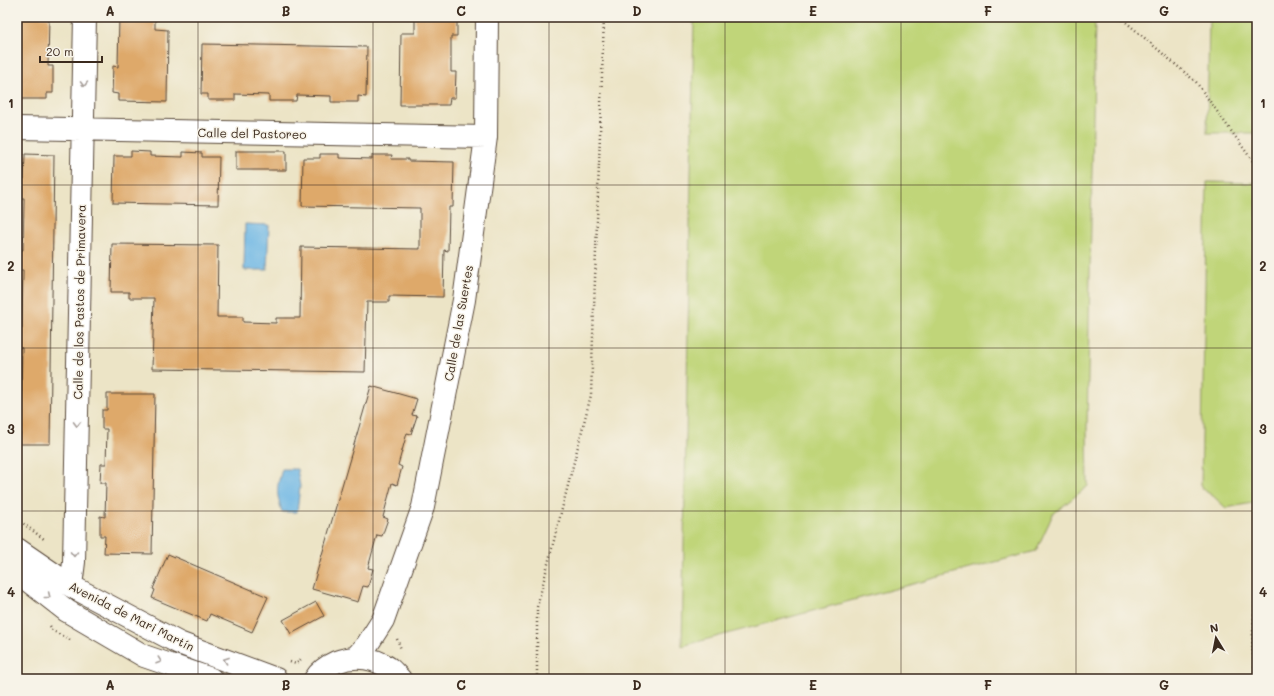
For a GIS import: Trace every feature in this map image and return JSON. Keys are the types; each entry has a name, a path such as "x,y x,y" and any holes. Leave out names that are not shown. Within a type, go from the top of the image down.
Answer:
{"street":[{"name":"Calle de los Pastos de Primavera","path":"71,586 74,562 85,17"},
{"name":"Calle de las Suertes","path":"383,620 423,507 464,300 486,137 488,17"},
{"name":"Calle del Pastoreo","path":"17,128 486,137"},
{"name":"Avenida de Mari Martín","path":"17,549 71,586 179,643 280,670"},
{"name":"Avenida de Mari Martín","path":"17,572 67,611 144,656 211,679"},
{"path":"356,657 367,645 383,620"},
{"path":"383,620 382,646 394,674"},
{"path":"315,679 327,666 344,659 356,657 374,660 394,674"}],"path":[{"path":"538,679 536,607 591,395 604,17"},
{"path":"1120,17 1196,82 1257,167"},
{"path":"17,519 49,543"},
{"path":"1256,679 1252,646 1257,573"},
{"path":"383,620 395,632 400,647 404,652"},
{"path":"280,670 296,664 306,655"}],"green space":[{"path":"694,17 1095,17 1087,428 1088,486 1053,514 1036,551 682,646"},
{"path":"1209,17 1257,17 1257,133 1207,133"},
{"path":"1207,182 1257,183 1257,502 1226,508 1213,496 1201,488"}],"water":[{"path":"245,224 269,225 267,270 244,270"},
{"path":"282,469 297,469 300,486 297,512 282,512 278,490"}],"building":[{"path":"17,17 49,17 48,66 53,66 53,93 47,93 47,99 17,99"},
{"path":"119,17 155,17 155,29 168,30 167,102 118,101 118,94 112,93 113,66 118,67"},
{"path":"415,17 457,17 457,36 451,36 451,72 456,72 455,98 450,98 449,105 400,105 401,33 415,33"},
{"path":"202,44 367,47 366,97 358,96 358,102 331,102 331,96 297,95 296,101 269,101 269,95 235,94 235,100 208,100 208,94 201,94"},
{"path":"131,151 150,152 150,156 183,157 183,152 202,153 202,157 219,157 218,205 113,203 114,156 131,156"},
{"path":"236,151 286,151 286,170 236,170"},
{"path":"25,154 54,155 50,444 20,444 21,418 17,418 17,399 21,400 22,348 17,347 17,328 22,329 23,270 17,270 17,250 23,250 24,198 17,198 17,179 24,179"},
{"path":"320,154 339,154 339,158 372,159 372,155 392,155 391,159 408,159 408,161 454,162 453,207 449,207 448,251 444,250 443,297 389,296 389,302 367,302 365,372 152,369 154,298 129,298 129,292 111,292 112,244 218,245 217,317 243,317 243,322 276,323 276,318 300,318 301,247 420,249 420,208 302,206 303,158 320,158"},
{"path":"371,386 417,399 412,415 417,416 411,434 407,433 398,465 402,467 397,485 392,483 383,517 388,519 382,536 377,535 368,568 373,569 368,587 363,586 358,602 312,589"},
{"path":"107,394 155,394 152,554 104,553 105,536 100,536 100,516 105,517 106,483 100,483 101,464 106,464 107,429 102,429 102,410 107,410"},
{"path":"168,554 268,597 252,632 210,614 207,621 152,598 155,590 153,589"},
{"path":"316,602 324,616 291,634 283,620"}]}
